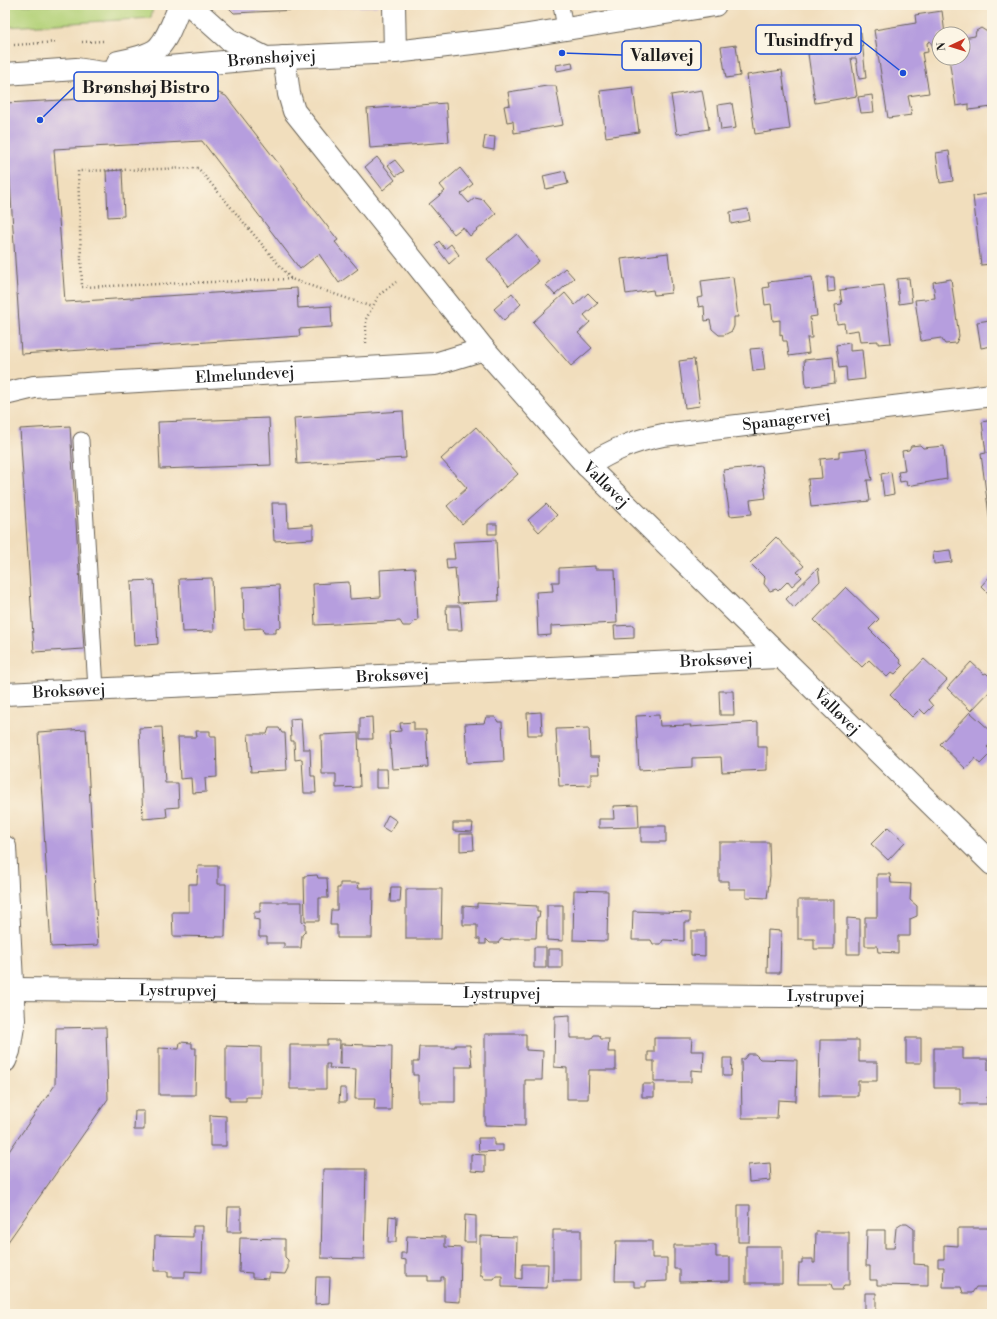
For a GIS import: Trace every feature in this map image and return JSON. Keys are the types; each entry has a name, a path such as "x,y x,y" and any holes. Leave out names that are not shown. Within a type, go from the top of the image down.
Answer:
{"street":[{"path":"76,69 134,59 158,48 172,25 180,5"},
{"path":"190,5 228,38 275,58"},
{"path":"394,5 395,52"},
{"name":"Brønshøjvej","path":"5,74 76,69 103,73 275,58 395,52 498,40 715,5"},
{"name":"Valløvej","path":"275,58 294,111 484,349 587,466 779,657 992,864"},
{"name":"Elmelundevej","path":"5,394 34,387 435,364 484,349"},
{"name":"Spanagervej","path":"587,466 611,451 638,441 663,436 992,395"},
{"name":"Broksøvej","path":"5,694 779,657"},
{"path":"5,847 14,1020 5,1061"},
{"name":"Lystrupvej","path":"13,989 992,998"}],"lane":[{"path":"561,5 565,29"},
{"path":"81,440 96,689"}],"path":[{"path":"291,279 198,168 78,171 82,287 291,279 372,307"},
{"path":"366,368 366,319 372,307 379,295 418,267"}],"green space":[{"path":"5,5 151,5 153,7 151,18 8,27 5,23"}],"building":[{"path":"226,5 377,5 378,6 234,13"},
{"path":"942,11 944,26 931,26 931,43 930,41 927,43 928,52 922,53 929,93 908,96 912,115 888,118 874,30 916,23 915,15"},
{"path":"981,28 992,35 992,107 969,110 969,104 956,106 950,66 971,66 971,37 975,36 976,31"},
{"path":"861,32 866,78 859,79 856,58 851,58 857,96 815,103 808,54 850,48 847,34"},
{"path":"736,45 740,76 726,78 721,47"},
{"path":"572,62 573,68 557,71 556,65"},
{"path":"782,70 790,129 755,134 747,75"},
{"path":"556,86 563,125 514,133 513,121 507,122 504,106 510,105 508,92"},
{"path":"633,87 639,132 606,137 600,91"},
{"path":"702,90 709,129 677,134 671,95"},
{"path":"216,92 226,96 338,240 335,242 358,269 339,283 319,254 300,269 202,141 54,149 65,302 297,288 298,308 331,306 332,327 299,329 300,336 21,354 5,103"},
{"path":"872,95 874,112 861,113 858,97"},
{"path":"446,103 449,142 370,148 367,109"},
{"path":"732,103 736,128 721,130 718,105"},
{"path":"485,136 495,137 494,150 483,148"},
{"path":"949,151 953,181 940,183 936,153"},
{"path":"377,157 395,180 383,190 365,167"},
{"path":"395,160 404,171 396,176 388,165"},
{"path":"460,168 473,184 461,194 469,203 475,198 484,200 496,214 470,236 463,227 454,234 429,204 445,191 440,185"},
{"path":"122,170 124,216 108,217 106,171"},
{"path":"565,171 568,184 546,189 543,176"},
{"path":"992,193 992,264 981,265 973,196"},
{"path":"748,209 750,220 731,224 730,212"},
{"path":"517,234 539,261 509,286 487,259"},
{"path":"439,241 445,249 451,244 459,255 449,264 435,245"},
{"path":"668,253 672,288 671,293 654,295 653,290 626,294 621,259"},
{"path":"565,268 574,278 555,295 546,285"},
{"path":"733,277 738,317 734,317 734,326 732,331 724,335 719,335 712,329 710,320 705,321 704,306 699,307 697,298 703,297 701,281"},
{"path":"812,277 817,316 810,317 812,338 807,338 809,353 789,356 787,341 783,341 782,334 780,335 780,320 773,321 771,304 765,305 763,288 769,287 768,282"},
{"path":"827,277 834,277 835,291 828,292"},
{"path":"909,278 912,302 899,304 897,279"},
{"path":"951,279 959,336 956,343 945,344 941,338 921,341 915,300 935,298 933,282"},
{"path":"884,285 891,343 878,344 878,341 860,342 858,330 845,332 844,323 837,324 835,305 842,304 840,290"},
{"path":"512,293 521,304 504,320 494,309"},
{"path":"565,293 575,305 588,293 598,303 584,315 590,322 578,333 592,348 571,366 533,322"},
{"path":"990,320 992,346 981,348 977,322"},
{"path":"850,343 850,351 862,350 865,379 847,381 846,367 839,368 836,345"},
{"path":"762,348 765,370 753,371 750,349"},
{"path":"833,357 835,383 806,387 804,360"},
{"path":"694,359 700,406 685,408 679,361"},
{"path":"403,411 406,458 297,464 294,418"},
{"path":"269,418 271,465 160,469 158,422"},
{"path":"992,420 992,523 990,523 981,454 986,453 982,422"},
{"path":"70,426 84,649 34,652 20,429"},
{"path":"476,427 518,474 462,524 447,506 467,488 441,459"},
{"path":"920,445 923,448 944,446 947,479 907,486 906,481 900,482 898,472 905,471 902,451 909,450 911,446"},
{"path":"866,449 872,480 867,480 870,501 811,507 808,479 822,478 820,459 839,457 839,452"},
{"path":"762,466 766,498 750,500 752,514 730,516 723,470"},
{"path":"891,472 894,494 884,496 881,474"},
{"path":"272,503 287,503 288,527 313,525 313,539 274,541"},
{"path":"546,504 557,515 539,532 528,520"},
{"path":"488,524 497,524 497,534 488,534"},
{"path":"776,537 804,566 797,572 802,577 792,586 788,581 778,591 776,589 770,591 764,584 765,578 750,563"},
{"path":"496,540 499,601 458,603 455,568 447,569 446,559 455,559 453,542"},
{"path":"950,550 952,562 934,564 933,552"},
{"path":"595,566 595,569 615,569 617,623 551,626 551,635 538,636 536,592 553,591 552,582 559,582 559,568"},
{"path":"415,568 418,620 414,621 411,626 403,626 400,621 315,625 313,584 349,582 350,599 381,597 380,570"},
{"path":"818,568 820,581 794,608 786,599"},
{"path":"992,574 992,597 981,586"},
{"path":"212,578 214,631 182,632 179,579"},
{"path":"154,580 158,644 134,646 131,581"},
{"path":"279,585 281,627 276,628 276,633 264,633 263,628 244,629 243,587"},
{"path":"846,587 879,619 869,629 901,661 900,663 903,666 895,674 892,672 887,677 869,660 862,667 814,620"},
{"path":"446,606 460,606 462,630 447,630"},
{"path":"634,625 634,638 615,639 614,626"},
{"path":"924,659 947,680 928,700 933,706 925,714 920,709 912,717 890,695"},
{"path":"971,662 992,679 992,689 971,711 947,688"},
{"path":"719,691 733,691 734,715 720,715"},
{"path":"541,712 542,735 528,735 527,713"},
{"path":"970,712 992,732 992,742 987,747 992,752 980,764 975,758 966,769 940,744"},
{"path":"659,715 660,726 691,725 690,727 758,722 758,747 767,747 767,770 722,772 721,757 692,758 692,767 639,770 636,716"},
{"path":"372,717 373,739 360,739 360,718"},
{"path":"486,717 495,717 498,722 502,722 504,761 467,763 465,724 484,723"},
{"path":"301,718 303,749 310,749 311,776 315,776 316,793 304,793 302,759 295,760 294,741 291,741 290,719"},
{"path":"414,722 414,730 426,730 428,767 392,769 389,732 401,731 400,723"},
{"path":"162,727 165,783 178,783 179,807 166,808 167,817 143,819 139,728"},
{"path":"269,728 279,728 282,733 285,733 287,770 251,772 248,734 267,734"},
{"path":"589,728 590,757 599,757 600,774 591,774 591,785 559,786 556,729"},
{"path":"86,729 98,945 51,947 38,732"},
{"path":"196,731 210,731 210,736 216,736 217,777 205,778 206,792 192,793 191,778 180,779 178,737 197,737"},
{"path":"358,733 360,787 336,788 336,774 322,774 321,735"},
{"path":"376,769 387,769 388,788 376,788"},
{"path":"638,805 639,827 599,828 599,819 614,819 613,806"},
{"path":"388,815 397,821 390,832 382,827"},
{"path":"453,823 473,823 472,832 453,831"},
{"path":"641,826 666,826 666,842 641,842"},
{"path":"888,827 905,842 888,860 871,844"},
{"path":"460,834 473,834 474,850 460,851"},
{"path":"719,842 769,842 770,876 767,898 746,897 746,889 729,889 729,881 719,881"},
{"path":"198,866 218,866 218,884 226,884 225,937 173,936 172,912 189,912 189,884 197,884"},
{"path":"877,874 890,874 891,883 911,884 910,900 917,906 917,916 910,919 910,936 898,936 898,953 878,952 877,946 865,946 865,917 877,917"},
{"path":"317,875 318,878 327,878 328,898 319,898 319,921 305,921 304,876"},
{"path":"340,883 359,883 358,888 373,888 372,938 337,938 337,925 330,925 331,910 337,910 337,888 340,888"},
{"path":"391,887 401,887 400,902 390,902"},
{"path":"406,889 442,889 441,939 406,939"},
{"path":"574,890 608,891 607,941 573,940"},
{"path":"798,900 834,900 834,949 814,949 814,939 798,939"},
{"path":"260,902 302,902 302,922 305,924 305,932 302,935 301,948 284,948 284,943 267,943 267,937 259,937 259,920 254,919 254,912 260,912"},
{"path":"477,903 537,906 537,912 540,912 539,917 537,917 536,938 511,938 511,940 501,939 498,943 490,943 486,939 486,944 480,944 480,939 477,939 477,925 463,925 463,906 477,907"},
{"path":"547,905 563,905 563,941 547,940"},
{"path":"633,911 690,913 690,922 684,922 684,941 663,940 661,944 653,944 651,940 632,940"},
{"path":"847,918 860,919 860,954 847,954"},
{"path":"768,930 781,931 780,973 767,973"},
{"path":"691,931 705,931 705,956 691,955"},
{"path":"534,947 546,947 546,968 534,968"},
{"path":"548,949 562,949 562,968 548,968"},
{"path":"570,1015 570,1038 592,1038 594,1035 599,1035 601,1039 609,1039 608,1052 616,1052 616,1070 589,1070 588,1099 567,1099 567,1068 554,1067 555,1016"},
{"path":"106,1027 108,1099 5,1246 5,1157 55,1085 56,1028"},
{"path":"485,1034 526,1034 526,1050 543,1051 542,1080 525,1080 525,1126 485,1125"},
{"path":"654,1038 692,1038 691,1051 704,1051 703,1071 691,1070 691,1082 654,1082 654,1061 648,1061 648,1052 654,1052"},
{"path":"906,1038 921,1038 921,1063 906,1063"},
{"path":"327,1040 340,1040 339,1064 341,1064 341,1044 392,1046 391,1110 374,1110 375,1099 355,1099 356,1069 329,1068 330,1064 326,1064 326,1089 290,1089 290,1045 327,1045"},
{"path":"820,1040 859,1040 859,1062 877,1062 877,1081 858,1081 858,1096 819,1096"},
{"path":"180,1042 192,1043 192,1048 196,1048 195,1095 159,1095 159,1048 179,1049"},
{"path":"455,1045 470,1045 472,1067 455,1067 455,1102 418,1102 418,1075 413,1075 413,1062 418,1062 419,1047 455,1047"},
{"path":"226,1046 261,1047 261,1097 246,1097 246,1101 229,1101 229,1096 226,1096"},
{"path":"934,1048 963,1048 963,1059 988,1059 988,1070 992,1070 992,1097 987,1097 987,1104 960,1104 960,1088 934,1088"},
{"path":"748,1054 755,1054 760,1059 797,1060 796,1101 778,1100 777,1118 742,1118 741,1059 744,1059"},
{"path":"723,1058 732,1058 731,1076 723,1076"},
{"path":"642,1084 654,1084 654,1097 642,1097"},
{"path":"340,1088 346,1088 346,1102 339,1102"},
{"path":"135,1111 144,1111 144,1130 134,1130"},
{"path":"210,1115 226,1116 226,1146 210,1146"},
{"path":"478,1138 494,1138 494,1145 503,1145 503,1151 479,1152"},
{"path":"471,1154 485,1155 485,1172 471,1171"},
{"path":"770,1163 771,1180 749,1182 748,1165"},
{"path":"323,1169 366,1169 364,1259 321,1258"},
{"path":"738,1205 750,1205 749,1242 738,1242"},
{"path":"228,1207 241,1207 241,1232 227,1232"},
{"path":"465,1215 476,1216 476,1242 464,1242"},
{"path":"389,1216 397,1217 396,1242 388,1242"},
{"path":"902,1224 907,1224 914,1229 914,1264 928,1265 928,1286 877,1285 877,1280 870,1280 870,1266 866,1266 867,1230 885,1230 885,1248 894,1248 896,1228"},
{"path":"193,1226 203,1226 202,1272 185,1271 185,1277 168,1277 168,1271 154,1271 155,1236 193,1237"},
{"path":"958,1228 992,1228 992,1287 976,1287 972,1293 963,1293 961,1287 943,1287 944,1267 938,1267 938,1259 944,1259 944,1245 958,1246"},
{"path":"553,1230 581,1230 581,1281 553,1281"},
{"path":"816,1232 849,1232 849,1285 844,1285 842,1290 833,1290 831,1284 798,1284 799,1263 802,1263 802,1259 813,1259 813,1263 815,1263"},
{"path":"407,1236 445,1237 445,1247 461,1248 460,1302 444,1301 444,1277 441,1277 441,1281 428,1281 428,1276 406,1276 406,1260 401,1259 401,1253 406,1253"},
{"path":"480,1236 517,1237 516,1278 522,1279 522,1264 548,1264 547,1288 502,1287 502,1276 496,1276 494,1279 484,1279 482,1275 480,1275"},
{"path":"240,1238 285,1239 285,1257 288,1260 288,1268 285,1274 269,1273 269,1279 252,1278 252,1273 239,1272"},
{"path":"616,1241 652,1241 652,1258 667,1258 667,1281 646,1282 646,1287 634,1287 634,1281 615,1281"},
{"path":"674,1245 716,1245 716,1257 730,1257 730,1281 680,1282 680,1269 674,1269"},
{"path":"746,1246 782,1246 782,1283 746,1283"},
{"path":"316,1277 330,1277 329,1303 315,1304"},
{"path":"865,1293 876,1293 876,1313 865,1313"}],"place":[{"name":"Valløvej","path":"562,53"},
{"name":"Tusindfryd","path":"903,73"},
{"name":"Brønshøj Bistro","path":"40,120"}]}
